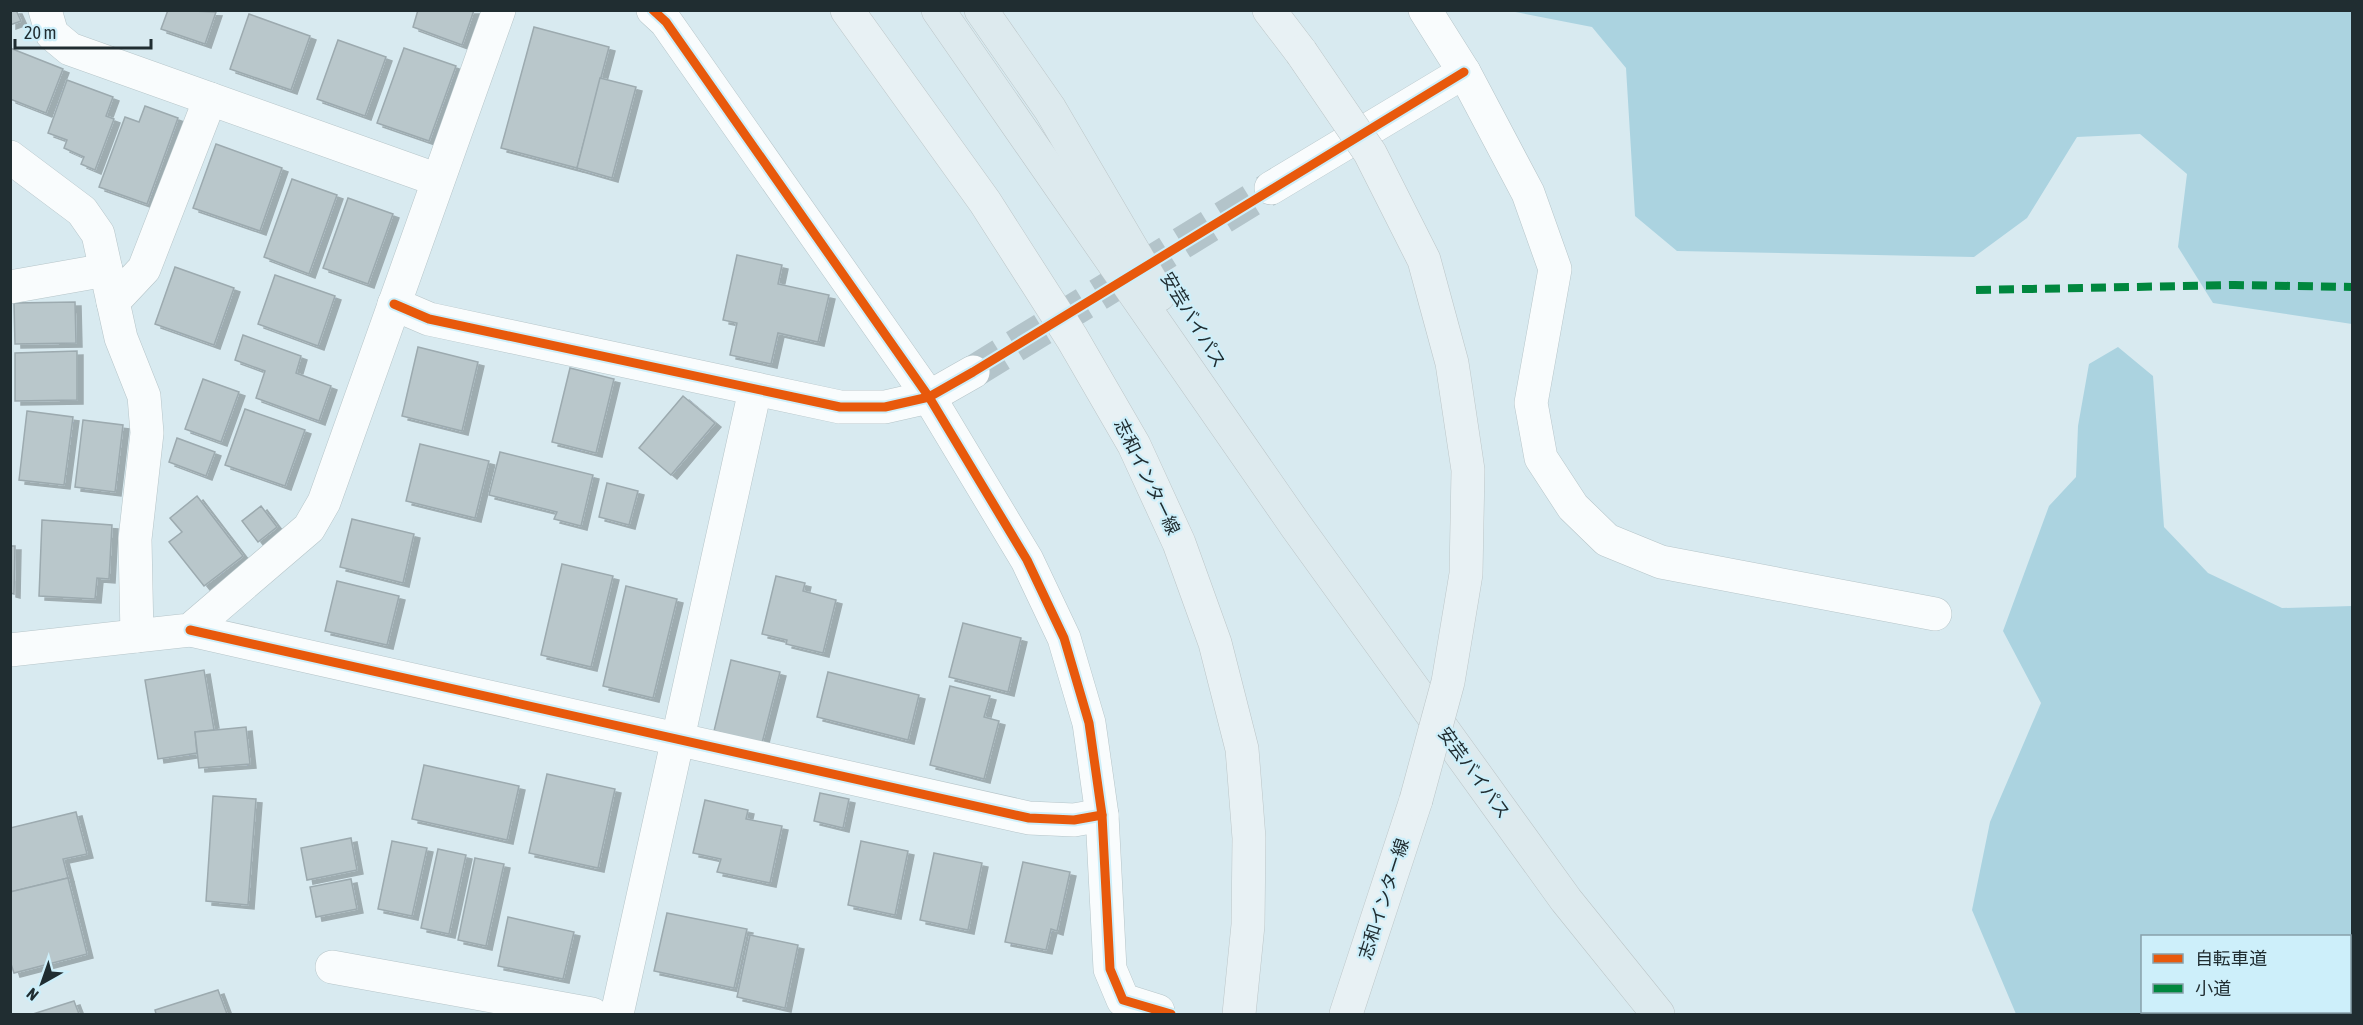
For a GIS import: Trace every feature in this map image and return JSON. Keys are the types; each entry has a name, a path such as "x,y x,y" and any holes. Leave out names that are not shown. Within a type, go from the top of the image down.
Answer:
{"highway":[{"name":"安芸バイパス","path":"938,10 1296,526 1566,900 1658,1014"},
{"name":"安芸バイパス","path":"981,10 1050,109 1296,526"}],"main road":[{"name":"志和インター線","path":"847,10 985,202 1072,338 1134,445 1179,543 1215,643 1242,749 1249,838 1248,914 1239,1014"},
{"name":"志和インター線","path":"1269,10 1301,52 1370,153 1424,260 1452,363 1468,470 1466,574 1448,682 1416,800 1346,1014"}],"street":[{"path":"45,10 52,34 70,49 438,180"},
{"path":"190,630 309,528 324,502 499,10"},
{"path":"653,10 666,22 929,397 1027,560 1064,638 1089,723 1102,815 1110,969 1123,1000 1158,1011"},
{"path":"1425,10 1464,72 1528,193 1555,269 1531,403 1541,458 1573,507 1607,540 1661,562 1935,614"},
{"path":"1271,188 1464,72"},
{"path":"113,302 144,269 210,99"},
{"path":"10,157 82,211 98,234 121,338 144,396 147,433 135,538 137,636"},
{"path":"10,287 106,270"},
{"path":"394,304 429,319 840,407 885,407 929,397 973,372"},
{"path":"617,1014 755,390"},
{"path":"10,650 190,630 1029,818 1074,820 1102,815"},
{"path":"332,967 592,1014"}],"shaded area":[{"path":"1510,11 2352,11 2352,324 2213,303 2178,247 2187,174 2140,134 2077,137 2027,218 1974,257 1677,251 1635,216 1626,68 1592,27"},
{"path":"2118,347 2153,376 2164,527 2208,573 2282,608 2352,606 2352,1014 2016,1014 1972,910 1990,822 2041,703 2003,631 2049,506 2076,477 2078,426 2089,364"}],"building":[{"path":"10,10 16,10 21,21 10,25"},
{"path":"168,10 216,12 205,44 161,29"},
{"path":"418,10 474,10 462,45 413,27"},
{"path":"249,14 310,36 291,90 230,69"},
{"path":"534,27 609,47 577,168 501,148"},
{"path":"338,40 386,57 365,116 317,99"},
{"path":"10,48 63,69 46,113 10,99"},
{"path":"404,48 456,66 429,141 377,123"},
{"path":"600,78 636,87 612,178 577,168"},
{"path":"67,80 113,97 106,116 114,119 95,170 81,164 84,157 64,148 67,140 48,133"},
{"path":"145,106 178,118 147,204 99,187 125,117 139,122"},
{"path":"216,144 282,168 260,231 193,208"},
{"path":"292,179 337,195 309,274 264,257"},
{"path":"348,198 393,214 368,284 323,268"},
{"path":"737,255 782,265 778,284 829,295 818,342 778,333 771,364 730,355 737,323 723,320"},
{"path":"175,267 234,288 214,345 155,324"},
{"path":"275,275 335,296 318,346 258,324"},
{"path":"75,302 76,343 15,344 14,303"},
{"path":"243,335 301,356 296,373 331,386 319,421 256,398 265,371 235,360"},
{"path":"418,347 478,362 462,431 402,416"},
{"path":"77,351 77,400 15,401 15,353"},
{"path":"570,368 614,379 596,453 552,442"},
{"path":"203,379 239,392 221,442 185,429"},
{"path":"683,396 715,423 671,475 639,448"},
{"path":"245,409 305,430 285,486 225,465"},
{"path":"27,411 73,417 64,485 19,480"},
{"path":"83,420 123,425 115,492 75,487"},
{"path":"177,438 215,452 206,476 169,462"},
{"path":"420,444 489,461 475,518 406,501"},
{"path":"500,452 593,475 581,526 554,519 557,512 489,495"},
{"path":"607,483 638,491 629,525 599,517"},
{"path":"197,496 243,556 204,586 169,542 182,532 170,518"},
{"path":"261,506 277,527 258,542 242,521"},
{"path":"352,519 414,534 403,583 340,567"},
{"path":"42,520 112,525 109,579 97,578 95,599 39,596"},
{"path":"10,546 15,546 14,594 10,593"},
{"path":"562,564 613,576 591,667 541,655"},
{"path":"776,576 805,583 803,591 836,600 823,653 786,644 787,640 762,634"},
{"path":"337,581 399,596 387,645 325,631"},
{"path":"626,586 677,599 653,698 603,686"},
{"path":"963,623 1021,638 1008,692 949,677"},
{"path":"731,660 780,672 762,743 714,731"},
{"path":"204,670 214,730 195,732 197,753 158,759 145,680"},
{"path":"828,672 919,695 908,740 817,717"},
{"path":"950,686 990,696 984,717 999,721 984,779 930,765"},
{"path":"246,727 250,764 199,768 195,732"},
{"path":"424,765 519,786 507,840 412,819"},
{"path":"547,774 615,789 598,868 529,853"},
{"path":"820,793 849,799 843,828 814,821"},
{"path":"213,796 256,799 248,905 206,901"},
{"path":"705,800 748,810 746,819 782,826 770,883 717,872 721,859 693,853"},
{"path":"76,812 87,854 63,859 68,878 10,892 10,828"},
{"path":"351,838 357,870 307,880 301,848"},
{"path":"392,841 427,848 412,916 378,909"},
{"path":"861,841 908,851 895,915 848,905"},
{"path":"438,849 466,855 449,934 421,928"},
{"path":"934,853 982,863 968,930 920,920"},
{"path":"475,858 504,864 486,946 458,940"},
{"path":"1023,862 1070,872 1057,931 1051,929 1046,950 1005,942"},
{"path":"68,878 87,954 14,973 10,961 10,892"},
{"path":"351,879 357,909 316,917 310,887"},
{"path":"667,913 747,929 734,988 654,971"},
{"path":"508,917 574,932 563,979 498,966"},
{"path":"750,935 798,945 785,1008 737,997"},
{"path":"218,990 227,1014 156,1014 155,1010"},
{"path":"74,1001 79,1014 33,1014"}],"tunnel":[{"path":"973,372 1271,188"}],"marked path":[{"path":"1976,290 2235,285 2352,287"}],"cycle path":[{"path":"653,10 666,22 929,397 1027,560 1064,638 1089,723 1102,815 1110,969 1123,1000 1171,1014"},
{"path":"394,304 429,319 840,407 885,407 929,397 973,372 1464,72"},
{"path":"190,630 1029,818 1074,820 1102,815"}]}
